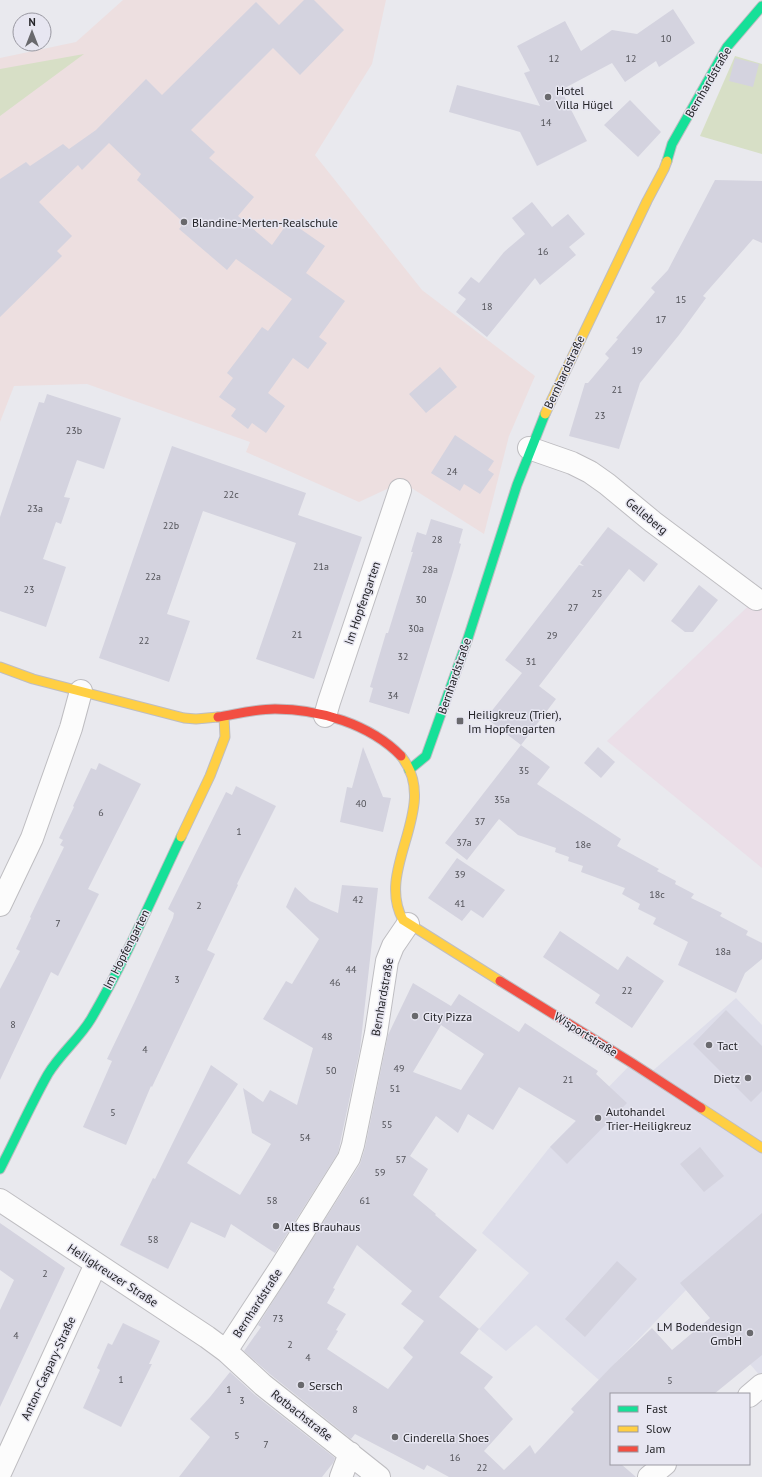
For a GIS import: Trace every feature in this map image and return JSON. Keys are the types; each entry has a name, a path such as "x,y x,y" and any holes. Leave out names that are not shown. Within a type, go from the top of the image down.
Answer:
{"street":[{"name":"Bernhardstraße","path":"409,770 426,756 481,600 529,448 588,322 664,169 672,144 727,47 762,6"},
{"name":"Gelleberg","path":"529,448 572,463 590,472 608,484 653,522 756,599"},
{"name":"Im Hopfengarten","path":"325,716 328,702 400,490"},
{"path":"0,667 81,691 184,718 196,719 224,717 260,710 274,709 300,710 325,716 364,730 381,739 402,758 409,770 415,791 414,802 395,883 395,896 400,915 408,924"},
{"path":"0,905 32,838 71,728 81,691"},
{"name":"Im Hopfengarten","path":"0,1169 48,1075 60,1057 76,1040 90,1020 124,956 210,776 225,737 224,717"},
{"name":"Bernhardstraße","path":"226,1351 349,1158 353,1146 376,1034 387,960 393,946 408,924"},
{"name":"Wisportstraße","path":"408,924 632,1063 762,1148"},
{"name":"Heiligkreuzer Straße","path":"0,1200 226,1351"},
{"name":"Anton-Caspary-Straße","path":"0,1473 96,1264"},
{"name":"Rotbachstraße","path":"226,1351 263,1385 379,1477"},
{"path":"750,1395 762,1385"},
{"path":"341,1477 350,1453"},
{"path":"649,1477 664,1465"}],"shaded area":[{"name":"Blandine-Merten-Realschule","path":"123,0 386,0 372,64 315,155 422,290 535,376 509,436 484,534 402,482 359,502 246,452 250,442 87,384 14,386 0,422 0,58 28,52 52,52 52,47 76,42"},
{"path":"762,593 762,868 607,741"},
{"path":"736,998 762,1025 762,1378 686,1290 599,1380 536,1325 506,1351 479,1329 529,1273 482,1233 550,1147 632,1063 649,1074"}],"green space":[{"path":"84,54 0,116 0,69"},
{"path":"735,56 762,64 762,154 700,136"}],"building":[{"path":"304,0 314,0 344,30 300,75 273,48 191,130 215,152 209,158 254,197 238,216 272,245 289,221 325,246 306,273 345,301 319,337 327,343 308,369 293,358 268,393 285,406 266,433 252,423 248,429 231,416 236,409 219,397 233,378 227,373 262,327 268,331 292,299 236,259 227,270 179,229 184,223 137,180 141,174 109,143 82,170 78,165 39,202 72,236 57,251 62,256 0,317 0,179 26,162 30,166 63,144 69,149 96,130 146,79 162,95 256,2 279,25"},
{"path":"673,9 695,43 659,67 656,61 625,82 612,63 561,90 587,141 537,166 520,132 449,112 457,85 540,106 524,73 530,71 517,46 565,21 581,51 612,30 637,34"},
{"path":"735,58 759,64 753,87 729,81"},
{"path":"630,100 661,132 638,157 604,125"},
{"path":"715,180 762,181 762,243 753,239 703,296 706,298 679,335 640,383 619,449 569,436 585,383 588,383 609,358 605,354 618,339 616,338 655,292 651,288 668,270"},
{"path":"532,202 552,227 568,214 585,234 569,247 576,255 540,285 535,278 487,337 456,312 466,299 458,293 471,277 479,283 504,252 525,234 512,218"},
{"path":"440,367 457,387 426,413 409,394"},
{"path":"47,394 121,418 104,469 77,460 64,497 70,498 61,524 56,522 43,559 66,567 46,627 0,611 0,517 39,402 44,403"},
{"path":"455,435 494,461 488,470 494,474 480,494 464,484 460,491 431,473"},
{"path":"172,446 306,493 298,515 362,537 314,679 256,659 296,543 203,511 167,614 190,621 169,682 99,658"},
{"path":"431,519 463,529 459,543 461,544 453,572 409,714 369,702 373,688 370,687 413,552 411,552 417,532 426,535"},
{"path":"608,527 658,564 644,582 629,569 539,686 556,699 521,745 486,718 522,673 505,660 579,565 584,566 580,563"},
{"path":"699,585 718,600 693,632 685,632 671,621"},
{"path":"521,745 550,767 537,784 621,839 617,846 659,869 657,871 676,881 675,884 694,894 691,898 722,913 720,916 748,931 746,935 762,943 762,959 745,973 736,993 678,965 688,942 653,924 656,918 638,909 640,904 622,894 625,888 581,872 583,866 568,861 569,857 555,852 556,848 518,835 499,819 467,860 445,843"},
{"path":"363,747 383,797 391,798 383,832 340,822 347,787 352,788"},
{"path":"598,747 615,762 601,778 584,763"},
{"path":"99,763 141,784 88,889 99,894 58,976 51,972 0,1080 0,989 20,951 16,949 64,847 60,845 63,840 59,838 74,807 73,806 91,768 96,770"},
{"path":"236,786 276,806 237,884 238,885 207,950 215,954 152,1087 151,1086 126,1145 83,1127 112,1061 107,1059 173,918 174,913 168,909 226,792 232,795"},
{"path":"457,858 505,890 483,918 471,910 462,921 428,898"},
{"path":"342,885 378,888 360,1049 338,1153 275,1253 231,1224 225,1238 191,1222 168,1269 120,1245 153,1178 155,1179 211,1065 238,1084 187,1163 240,1195 271,1144 252,1133 243,1088 263,1102 270,1090 297,1105 313,1048 263,1019 286,981 292,984 319,939 286,907 295,887 310,901 338,913"},
{"path":"560,931 618,970 627,956 664,981 632,1028 595,1003 600,995 543,957"},
{"path":"413,983 451,1006 459,994 519,1032 525,1023 598,1071 596,1074 627,1103 567,1164 550,1147 576,1121 519,1087 493,1130 468,1114 458,1133 436,1116 410,1156 428,1169 413,1195 477,1250 439,1297 479,1329 460,1353 493,1377 484,1388 513,1419 484,1451 504,1470 530,1445 535,1454 574,1412 571,1409 611,1367 652,1328 672,1350 710,1318 680,1283 762,1213 762,1355 715,1393 610,1393 610,1465 622,1465 636,1477 449,1477 427,1465 424,1470 355,1434 351,1439 271,1375 244,1351 261,1327 258,1325 360,1164 365,1148 388,1035","holes":["441,1025 484,1054 461,1090 413,1072","357,1245 412,1291 401,1304 424,1321 403,1348 413,1357 388,1389 327,1349 346,1314 327,1303 335,1289 333,1288"]},
{"path":"726,1010 762,1046 762,1091 751,1102 693,1044"},
{"path":"700,1147 724,1176 704,1192 680,1164"},
{"path":"0,1223 65,1268 0,1407 0,1310 14,1280 0,1270"},
{"path":"617,1261 637,1279 585,1337 565,1319"},
{"path":"123,1323 160,1341 149,1364 152,1364 121,1427 83,1408 100,1370 97,1368 108,1343 112,1345"},
{"path":"230,1372 255,1395 335,1458 322,1477 179,1477 210,1437 190,1419"}],"traffic: fast":[{"path":"667,161 672,144 727,47 762,6"},
{"path":"409,770 426,756 468,638 517,485 545,414"},
{"path":"0,1169 48,1074 91,1019 115,975 181,837"}],"traffic: slow":[{"path":"545,414 667,161"},
{"path":"0,667 33,679 184,718 196,719 218,717"},
{"path":"181,837 210,776 225,737 224,717"},
{"path":"401,756 412,776 415,796 412,817 400,859 396,880 396,900 403,920 500,981"},
{"path":"701,1108 762,1148"}],"traffic: jam":[{"path":"218,717 268,709 292,710 326,715 343,720 374,735 401,756"},
{"path":"500,981 701,1108"}],"place":[{"name":"Hotel Villa Hügel","path":"548,97"},
{"name":"Blandine-Merten-Realschule","path":"184,222"},
{"name":"Heiligkreuz (Trier), Im Hopfengarten","path":"460,721"},
{"name":"City Pizza","path":"415,1016"},
{"name":"Tact","path":"709,1045"},
{"name":"Dietz","path":"748,1078"},
{"name":"Autohandel Trier-Heiligkreuz","path":"598,1118"},
{"name":"Altes Brauhaus","path":"276,1226"},
{"name":"LM Bodendesign GmbH","path":"750,1333"},
{"name":"Sersch","path":"301,1385"},
{"name":"Cinderella Shoes","path":"395,1437"}]}
